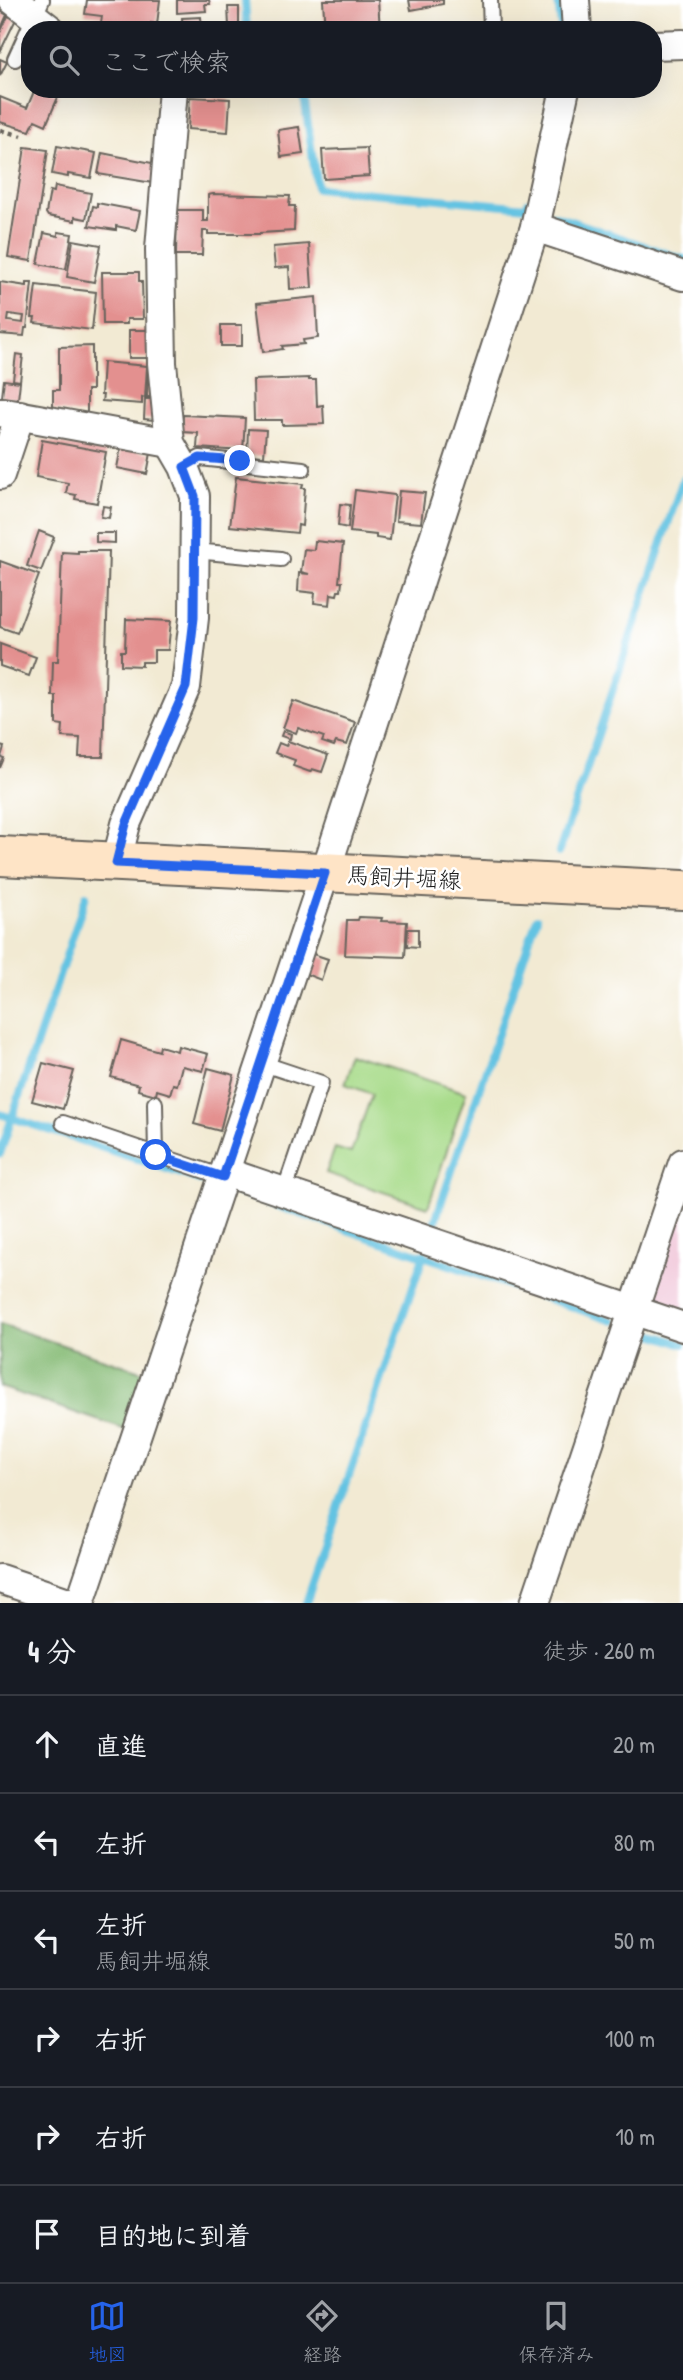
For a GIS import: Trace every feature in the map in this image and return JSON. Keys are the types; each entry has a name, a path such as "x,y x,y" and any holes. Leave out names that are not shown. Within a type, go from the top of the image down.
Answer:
{"main road":[{"name":"馬飼井堀線","path":"0,856 683,890"}],"street":[{"path":"13,0 43,16"},
{"path":"575,0 576,21"},
{"path":"662,45 683,44"},
{"path":"116,863 126,824 186,687 194,618 195,496 184,467 170,443 162,363 160,249 172,98"},
{"path":"80,1603 325,873 536,227 563,98"},
{"path":"536,227 683,276"},
{"path":"0,475 10,414 170,443"},
{"path":"535,1603 683,1163"},
{"path":"224,1175 284,1192 683,1327"},
{"path":"0,1579 71,1603"}],"lane":[{"path":"490,0 491,21"},
{"path":"15,59 21,50"},
{"path":"184,467 200,458 303,469"},
{"path":"195,551 281,559"},
{"path":"261,1063 321,1083 284,1192"},
{"path":"155,1103 156,1155"},
{"path":"63,1123 224,1175"}],"path":[{"path":"0,130 22,136"}],"shaded area":[{"path":"683,1198 683,1316 658,1307 651,1293"}],"green space":[{"path":"355,1056 466,1093 428,1207 326,1173 335,1148 351,1153 372,1094 345,1084"},
{"path":"0,1324 146,1373 126,1430 0,1387"}],"building":[{"path":"87,0 160,0 157,21 101,21 102,16 85,14"},
{"path":"177,0 209,0 210,4 205,4 206,11 177,13"},
{"path":"323,0 378,0 379,21 324,21"},
{"path":"409,0 443,0 443,4 411,10"},
{"path":"228,7 239,7 239,21 229,21"},
{"path":"0,11 7,15 0,31"},
{"path":"8,16 16,19 0,52 0,33"},
{"path":"201,17 201,21 182,21 182,18"},
{"path":"0,59 7,62 0,76"},
{"path":"0,97 27,108 31,98 58,98 46,125 35,120 30,131 0,122"},
{"path":"190,98 230,99 228,132 188,129"},
{"path":"299,127 303,154 281,157 278,130"},
{"path":"57,146 96,153 91,178 52,174"},
{"path":"25,147 48,150 31,261 8,257"},
{"path":"367,148 369,176 324,179 322,150"},
{"path":"102,153 157,164 153,183 98,174"},
{"path":"55,186 91,193 86,219 75,217 75,221 48,216 46,213 50,191 54,192"},
{"path":"208,195 290,196 289,206 295,206 294,231 208,234 208,231 203,231 202,255 176,255 177,210 203,210 203,221 208,221"},
{"path":"97,203 140,211 136,230 116,226 116,230 89,226 93,206 97,207"},
{"path":"58,232 72,234 66,269 38,264 44,233 58,236"},
{"path":"73,240 101,245 94,282 67,277"},
{"path":"309,244 312,288 290,289 289,267 275,268 273,247"},
{"path":"102,272 139,272 139,281 142,281 143,319 127,319 127,324 103,324"},
{"path":"0,282 27,286 27,283 32,283 24,336 0,334","holes":["9,314 24,316 23,323 8,321"]},
{"path":"36,285 96,292 92,330 34,323 35,318 32,318"},
{"path":"316,297 318,338 303,340 304,344 282,346 283,349 263,352 257,303"},
{"path":"221,325 242,325 242,346 221,346"},
{"path":"129,330 148,330 149,358 129,358"},
{"path":"92,346 92,390 87,390 87,415 53,410 53,390 59,390 59,347"},
{"path":"16,354 23,355 20,381 13,380"},
{"path":"103,362 147,366 145,398 142,397 142,404 102,401"},
{"path":"148,366 153,366 150,397 147,397"},
{"path":"4,380 20,382 18,399 2,397"},
{"path":"253,380 316,380 317,406 323,405 324,424 282,425 282,420 254,420"},
{"path":"145,399 156,399 154,420 144,419"},
{"path":"183,415 245,418 243,451 197,448 198,433 182,432"},
{"path":"248,429 266,430 264,456 247,455"},
{"path":"42,440 106,452 97,503 75,499 76,495 66,493 68,483 36,477"},
{"path":"121,447 151,453 147,474 117,468"},
{"path":"236,477 303,484 302,526 298,525 297,533 230,526"},
{"path":"355,490 395,495 390,540 376,538 376,535 350,532"},
{"path":"399,491 425,493 421,523 396,521"},
{"path":"340,504 350,505 348,528 338,526"},
{"path":"103,506 111,507 109,518 101,517"},
{"path":"39,531 54,537 41,571 27,566"},
{"path":"96,533 115,533 115,543 96,542"},
{"path":"315,541 343,544 339,582 342,582 341,591 338,591 337,595 331,594 330,605 314,603 315,593 298,591 299,573 309,574 301,572 304,549 314,550"},
{"path":"109,551 103,757 79,757 80,738 62,737 63,725 56,724 56,696 52,696 53,661 58,661 62,552"},
{"path":"0,561 39,575 17,633 0,627"},
{"path":"126,619 171,621 168,650 154,650 154,662 142,662 142,666 121,665 121,651 125,651"},
{"path":"0,644 36,657 29,676 0,666"},
{"path":"293,701 355,722 347,745 336,742 334,746 322,742 324,737 298,728 296,733 283,728"},
{"path":"283,731 291,734 290,739 281,736"},
{"path":"288,741 328,755 322,772 312,769 310,772 293,766 295,760 275,753 279,743 286,746"},
{"path":"0,746 4,747 1,757 4,758 0,768"},
{"path":"359,917 407,922 405,957 345,955 347,920 358,920"},
{"path":"408,929 418,929 418,947 407,946"},
{"path":"310,953 328,959 321,980 303,973"},
{"path":"121,1040 159,1051 160,1046 177,1051 178,1046 208,1054 203,1071 182,1066 177,1085 173,1084 170,1094 157,1090 156,1095 138,1090 139,1085 111,1077"},
{"path":"43,1063 74,1071 63,1109 32,1101"},
{"path":"208,1068 234,1075 220,1131 194,1124"}],"waterway":[{"path":"245,0 246,21"},
{"path":"558,0 561,21"},
{"path":"304,98 317,188 527,207 528,202"},
{"path":"553,215 683,259"},
{"path":"559,852 683,479"},
{"path":"0,1154 86,896"},
{"path":"432,1230 537,918"},
{"path":"0,1114 206,1182"},
{"path":"228,1189 613,1321"},
{"path":"306,1603 424,1254"},
{"path":"642,1331 683,1344"}],"route":[{"path":"156,1155 223,1177 325,873 116,863 126,824 186,687 194,618 195,496 184,467 200,458 240,461"}]}
